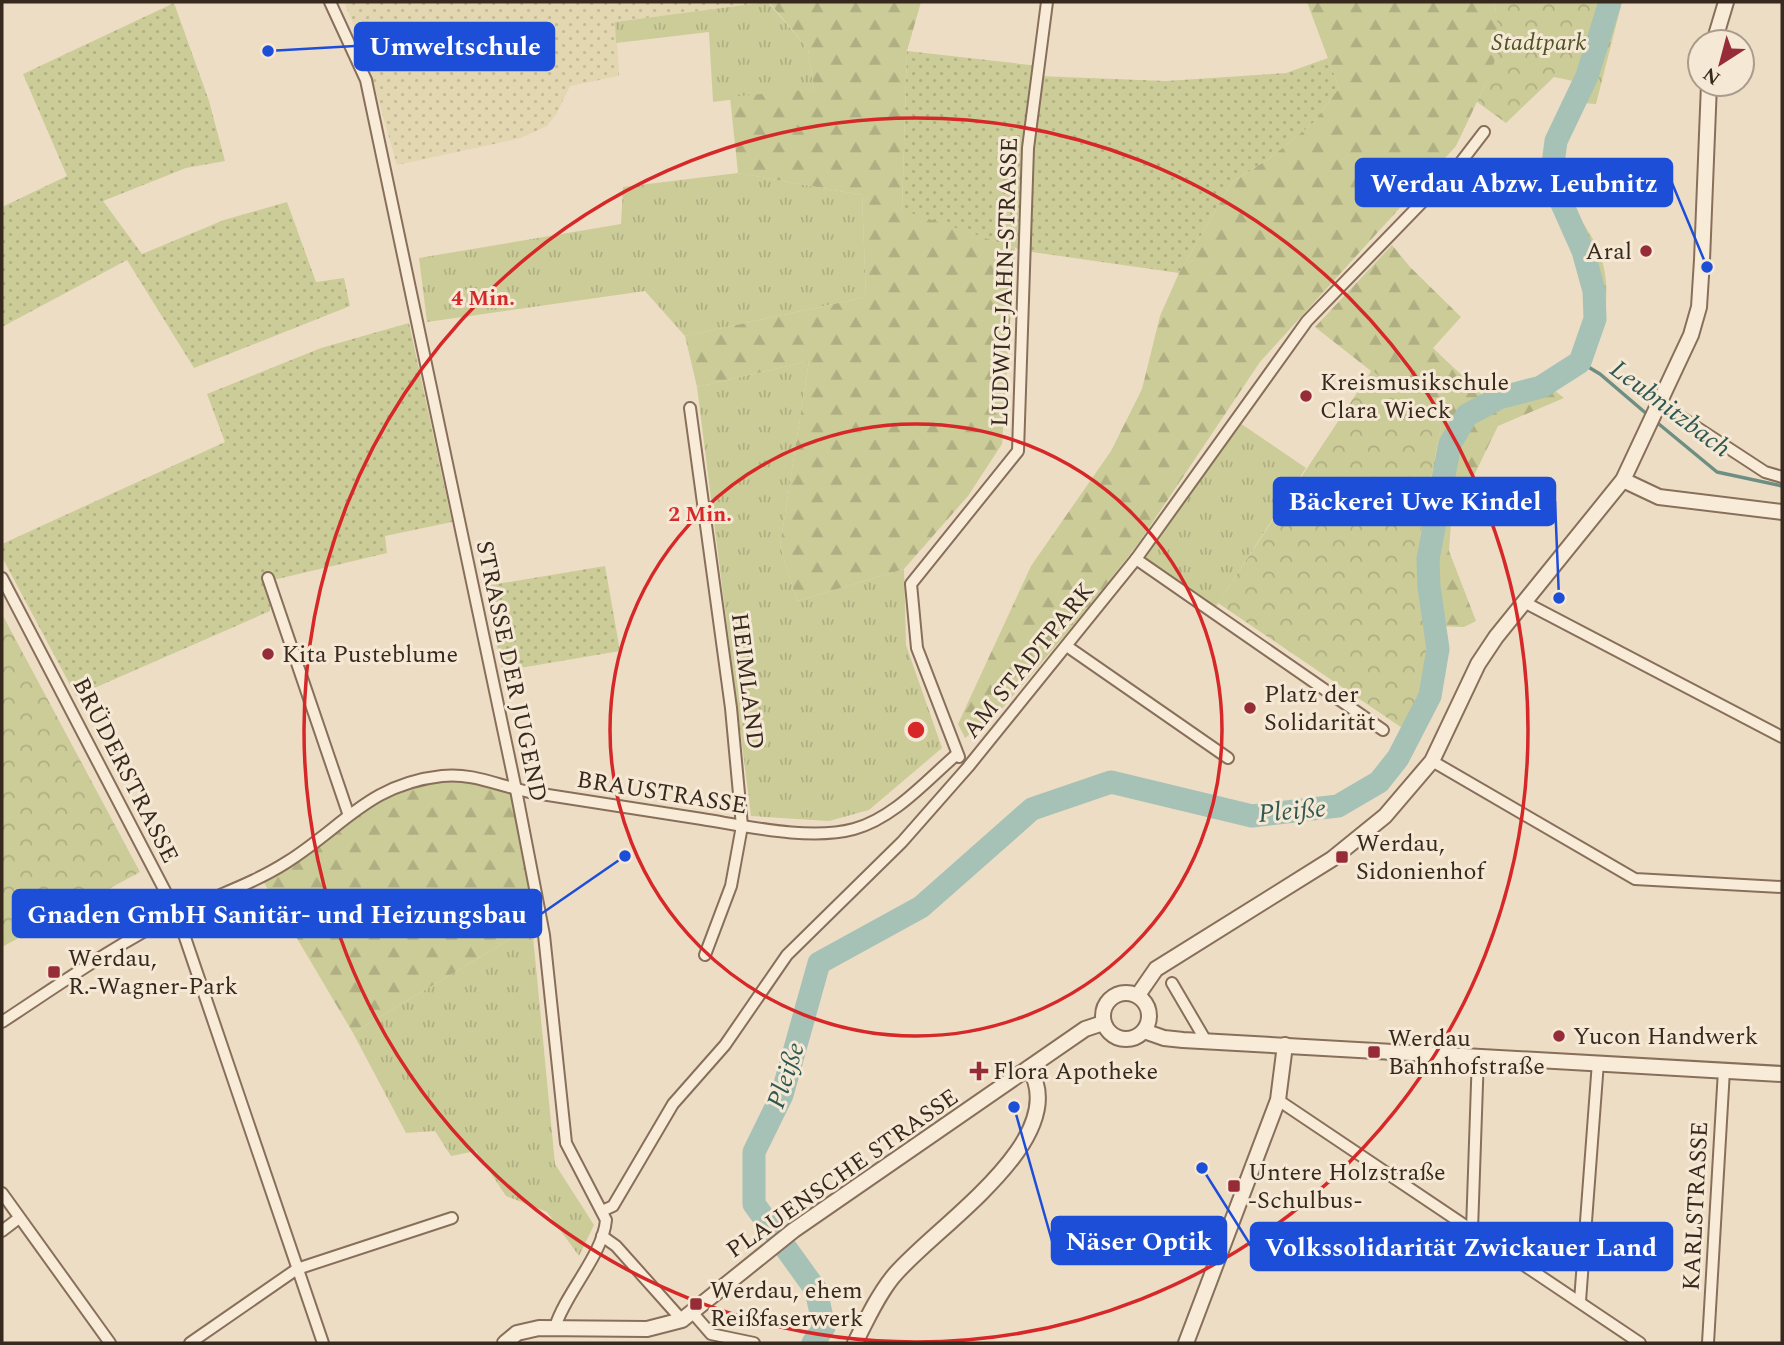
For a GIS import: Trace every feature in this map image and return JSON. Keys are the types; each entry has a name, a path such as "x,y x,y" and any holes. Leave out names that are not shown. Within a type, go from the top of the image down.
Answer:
{"street":[{"name":"STRASSE DER JUGEND","path":"330,2 366,80 516,790 544,935 566,1143 572,1160 603,1211"},
{"name":"LUDWIG-JAHN-STRASSE","path":"968,766 956,755 917,648 911,584 1018,452 1028,148 1047,2"},
{"path":"1718,28 1726,2"},
{"path":"1138,995 1156,969 1301,879 1361,836 1398,803 1432,761 1478,664 1524,602 1623,480 1691,335 1699,307 1708,98"},
{"name":"AM STADTPARK","path":"603,1211 617,1200 673,1104 725,1045 787,955 902,842 968,766 1068,647 1136,559 1307,321 1461,162 1484,132"},
{"path":"1659,407 1765,472 1782,477"},
{"name":"HEIMLAND","path":"690,408 731,708 742,826 731,886 705,955"},
{"path":"1623,480 1659,497 1782,512"},
{"path":"1136,559 1383,730"},
{"name":"BRÜDERSTRASSE","path":"2,578 177,914 323,1343"},
{"path":"268,578 348,813"},
{"path":"1524,602 1782,737"},
{"path":"1068,647 1227,758"},
{"name":"BRAUSTRASSE","path":"2,1021 177,914 221,896 286,863 348,813 381,793 442,776 473,776 516,790 742,826 815,832 854,829 887,813 956,755"},
{"path":"1432,761 1636,879 1782,887"},
{"path":"1172,983 1206,1041"},
{"path":"1144,1031 1149,1014 1144,1000 1138,995 1123,992 1109,999 1103,1013 1103,1023 1111,1034 1125,1039 1144,1031 1164,1038 1206,1041 1782,1074"},
{"name":"PLAUENSCHE STRASSE","path":"505,1343 517,1333 555,1327 646,1329 687,1316 794,1230 1086,1029 1103,1023"},
{"path":"1186,1343 1278,1100 1285,1045"},
{"path":"1472,1230 1478,1055"},
{"path":"1580,1301 1598,1062"},
{"path":"855,1343 892,1278 1000,1177 1026,1139 1034,1119 1037,1090 1037,1080 1029,1068"},
{"name":"KARLSTRASSE","path":"1708,1343 1724,1070"},
{"path":"1278,1100 1640,1343"},
{"path":"2,1193 110,1343"},
{"path":"555,1327 560,1310 603,1236 606,1220 603,1211"},
{"path":"2,1231 19,1218"},
{"path":"190,1343 297,1269 452,1218"},
{"path":"603,1236 687,1316 711,1334 754,1343"}],"shaded area":[{"path":"344,2 769,2 616,22 619,76 570,86 557,113 547,126 521,138 397,165 364,50"}],"green space":[{"path":"768,2 808,49 814,89 713,102 709,32 616,43 615,22"},
{"path":"769,2 921,2 907,51 902,209 1015,248 1002,444 968,496 904,569 797,601 780,546 809,361 697,387 685,336 866,297 862,195 738,173 730,97 814,89 808,49"},
{"path":"1307,2 1494,2 1500,35 1494,66 1456,146 1260,362 1138,544 1083,614 999,712 965,738 958,724 1031,566 1111,451 1142,389 1160,316 1179,273 1232,182 1270,158 1314,122 1339,88"},
{"name":"Stadtpark","path":"1494,2 1603,2 1573,81 1554,77 1506,123 1477,102 1494,64 1498,43"},
{"path":"1603,2 1622,2 1596,104 1582,103 1567,141 1563,171 1568,195 1598,250 1603,266 1606,298 1600,331 1584,367 1544,390 1493,405 1482,392 1534,380 1555,369 1572,355 1583,337 1589,316 1588,291 1579,262 1546,195 1545,173 1552,133 1570,93"},
{"path":"174,3 209,101 225,161 186,168 103,201 142,254 224,220 287,202 316,282 344,278 350,306 194,368 127,260 2,327 2,207 67,176 23,74"},
{"path":"907,51 1039,66 1038,76 1166,81 1286,73 1328,58 1339,88 1314,122 1270,158 1232,182 1179,273 1025,251 902,210"},
{"path":"738,173 862,195 866,297 685,336 645,291 427,322 419,258 621,224 623,187"},
{"path":"1392,245 1410,267 1461,317 1433,348 1493,405 1550,387 1564,398 1498,426 1451,523 1449,551 1476,621 1464,627 1434,626 1420,537 1441,426 1315,327"},
{"path":"409,323 452,522 385,536 387,553 269,581 270,611 76,696 2,557 2,544 225,442 207,394 321,348"},
{"path":"809,361 780,546 797,601 904,569 906,645 942,748 869,810 829,821 751,816 697,387"},
{"path":"1372,370 1441,426 1420,537 1438,649 1430,696 1411,734 1218,603"},
{"path":"1237,421 1306,468 1213,611 1136,559"},
{"path":"605,566 620,651 502,671 485,586"},
{"path":"2,614 140,872 2,947"},
{"path":"442,776 516,790 534,884 532,926 353,1033 263,881 381,793"},
{"path":"532,926 555,1164 594,1225 579,1256 547,1212 506,1196 476,1151 451,1156 435,1131 406,1133 353,1033"}],"waterway":[{"name":"Pleiße","path":"813,1343 824,1327 816,1290 754,1204 754,1152 782,1095 819,963 921,907 1032,809 1111,782 1252,816 1338,806 1379,782 1398,758 1430,696 1438,649 1428,559 1450,444 1467,415 1499,398 1541,387 1580,362 1595,319 1594,291 1583,251 1551,179 1556,141 1587,76 1610,2"},
{"name":"Leubnitzbach","path":"1580,362 1600,374 1648,415"},
{"name":"Leubnitzbach","path":"1654,420 1717,472 1782,486"}],"place":[{"name":"Umweltschule","path":"268,51"},
{"name":"Aral","path":"1646,251"},
{"name":"Werdau Abzw. Leubnitz","path":"1707,267"},
{"name":"Kreismusikschule Clara Wieck","path":"1306,396"},
{"name":"Bäckerei Uwe Kindel","path":"1559,598"},
{"name":"Kita Pusteblume","path":"268,654"},
{"name":"Platz der Solidarität","path":"1250,708"},
{"name":"Gnaden GmbH Sanitär- und Heizungsbau","path":"625,856"},
{"name":"Werdau, Sidonienhof","path":"1342,857"},
{"name":"Werdau, R.-Wagner-Park","path":"54,972"},
{"name":"Yucon Handwerk","path":"1559,1036"},
{"name":"Werdau Bahnhofstraße","path":"1374,1052"},
{"name":"Flora Apotheke","path":"979,1071"},
{"name":"Näser Optik","path":"1014,1107"},
{"name":"Volkssolidarität Zwickauer Land","path":"1202,1168"},
{"name":"Untere Holzstraße -Schulbus-","path":"1234,1186"},
{"name":"Werdau, ehem Reißfaserwerk","path":"696,1304"}]}
